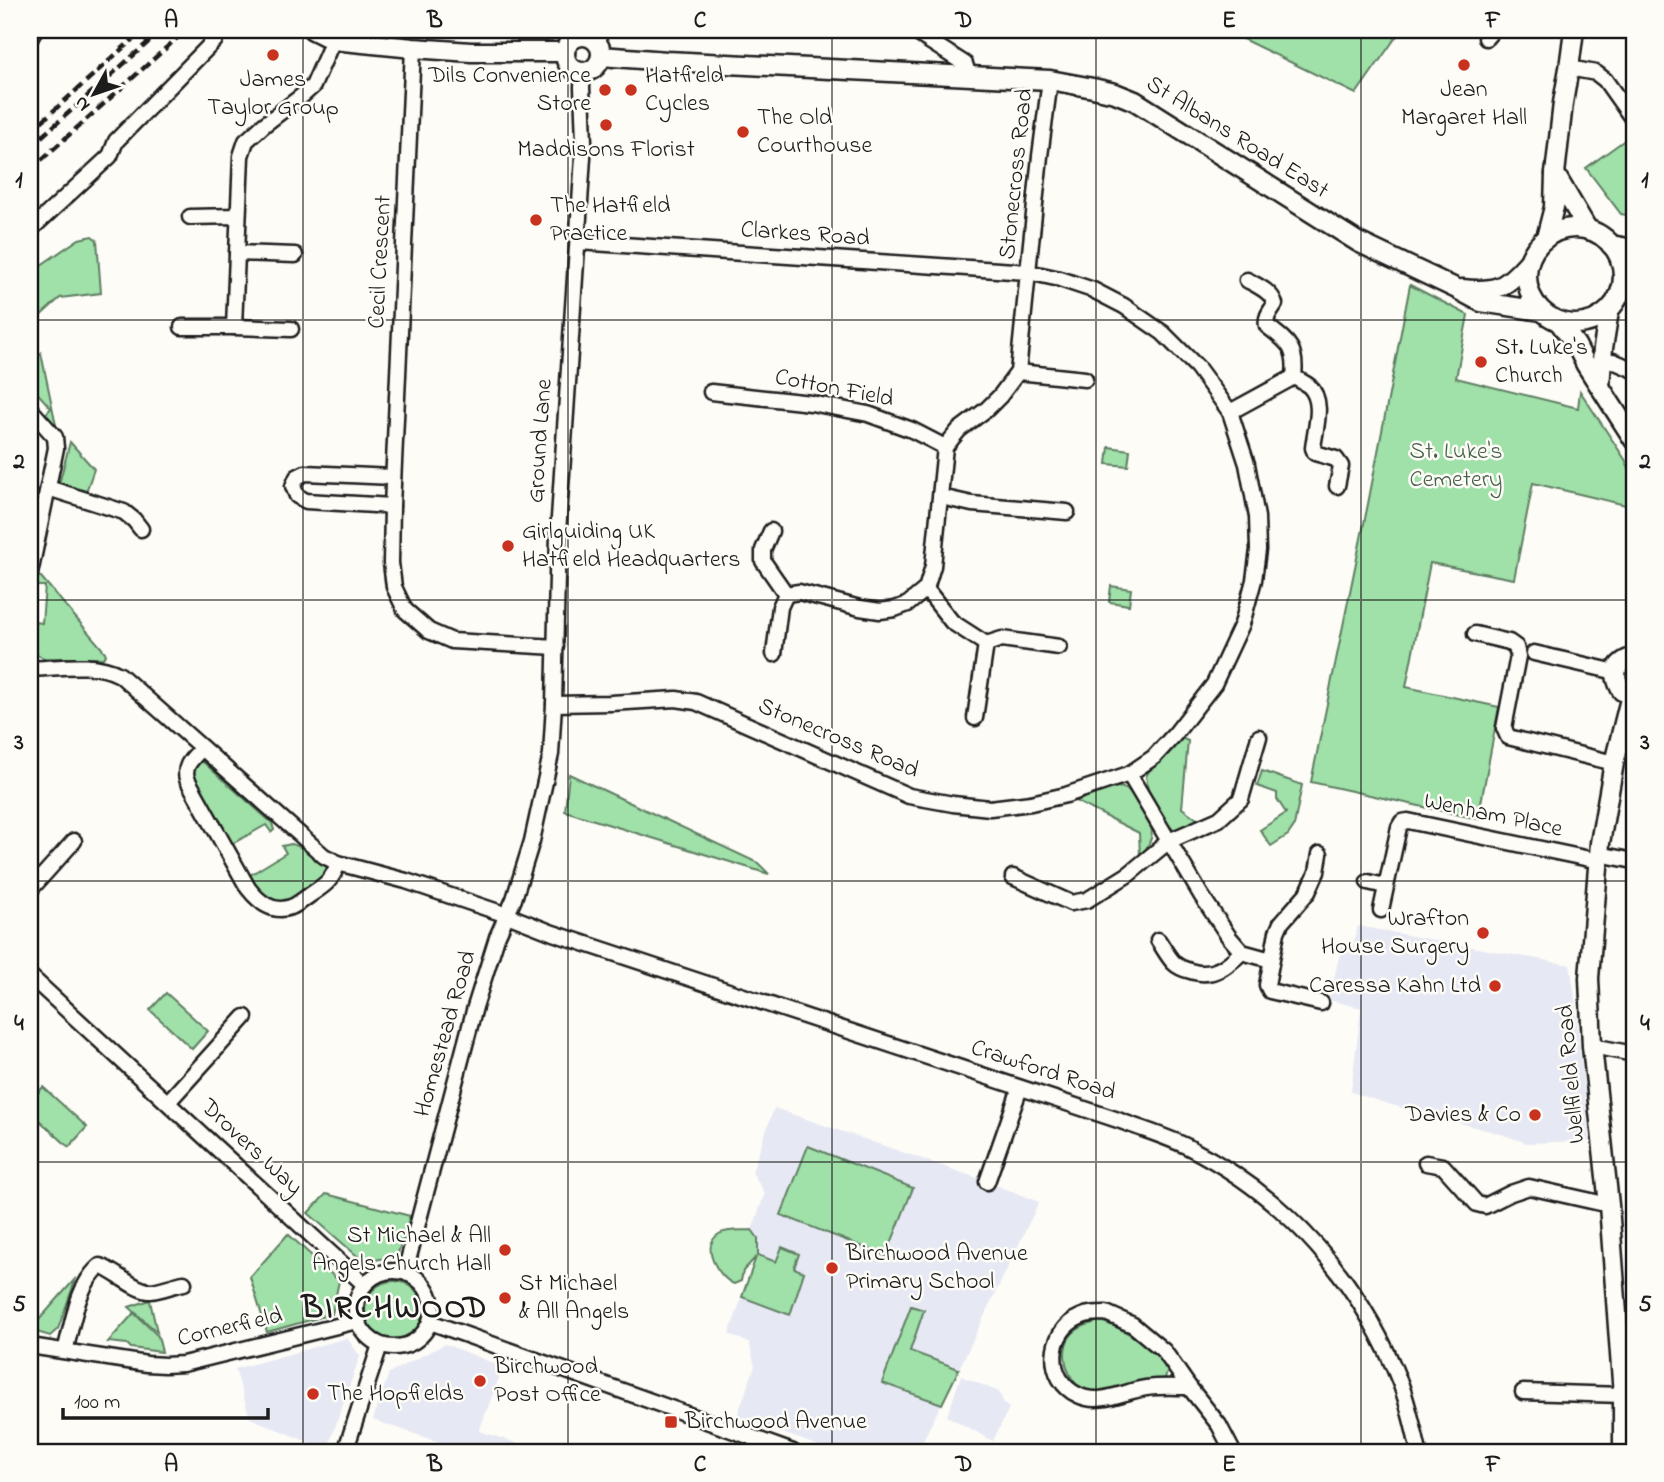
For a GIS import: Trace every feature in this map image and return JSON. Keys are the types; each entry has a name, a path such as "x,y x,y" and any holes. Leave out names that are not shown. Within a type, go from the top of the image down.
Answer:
{"main road":[{"path":"313,30 333,40 413,48 471,52 565,52"},
{"path":"1546,238 1554,207 1563,103 1574,30"},
{"path":"582,33 598,44 600,62 595,68 583,72 572,69 565,52 569,43 582,33"},
{"name":"St Albans Road East","path":"601,56 1050,80 1115,93 1135,101 1359,242 1481,302 1541,311"},
{"path":"1555,174 1588,230"},
{"path":"1600,386 1603,348 1613,304 1621,289 1623,272 1620,259 1603,237 1588,230 1563,229 1537,246 1529,261 1527,286 1541,311 1559,322 1576,345 1586,365 1634,440"},
{"path":"1611,245 1634,249"},
{"name":"St Albans Road East","path":"1455,288 1483,291 1502,287 1529,261"},
{"path":"1559,322 1590,322 1634,289"},
{"path":"1616,672 1620,663 1634,657"},
{"name":"Wellfield Road","path":"1616,672 1616,680 1622,691 1633,695 1614,763 1599,858 1589,978 1592,1046 1609,1205 1623,1395 1623,1452"}],"street":[{"path":"30,39 35,30"},
{"path":"912,30 965,64 969,76"},
{"path":"30,230 110,156 116,141 215,40"},
{"path":"234,327 241,156 246,141 313,86 333,40"},
{"name":"Cecil Crescent","path":"413,48 393,477 391,563 394,587 405,610 429,631 453,640 556,647"},
{"path":"1569,68 1596,74 1605,80 1634,121"},
{"name":"Ground Lane","path":"539,812 551,754 554,704 558,533 584,142 583,72"},
{"name":"Stonecross Road","path":"554,704 676,699 696,702 908,796 990,808 1031,803 1129,774 1154,757 1175,734 1214,684 1242,624 1254,580 1258,550 1257,517 1247,464 1230,412 1197,367 1163,333 1124,306 1093,290 1028,272 1050,80"},
{"path":"190,218 238,216"},
{"name":"Clarkes Road","path":"578,242 1028,272"},
{"path":"237,253 295,255"},
{"path":"786,594 799,592 880,611 908,604 926,590 933,566 945,447 959,430 1000,396 1018,372 1028,272"},
{"path":"1247,280 1275,300 1267,315 1266,326 1290,346 1296,360 1294,377"},
{"path":"182,327 291,330"},
{"path":"1613,361 1634,370"},
{"path":"1018,372 1085,380"},
{"path":"1230,412 1294,377"},
{"path":"1294,377 1309,386 1316,396 1318,405 1313,448 1315,453 1336,459 1340,466 1337,486"},
{"name":"Cotton Field","path":"711,392 811,403 868,414 912,430 945,447"},
{"path":"30,409 55,437 56,448 30,574"},
{"path":"392,506 306,501 297,496 293,486 297,477 305,473 393,477"},
{"path":"48,488 124,513 135,520 141,529"},
{"path":"941,497 972,504 1067,512"},
{"path":"771,531 763,561 786,594"},
{"path":"926,590 952,622 986,645"},
{"path":"774,654 780,607 786,594"},
{"path":"1475,634 1509,642 1516,647 1518,656 1504,728 1508,737 1614,763"},
{"path":"986,645 1002,639 1059,647"},
{"path":"975,718 986,645"},
{"path":"1534,653 1616,672"},
{"path":"30,668 84,667 110,670 120,675 324,856 338,863 334,876 325,885 291,907 279,909 256,899 187,779 187,765 202,748"},
{"path":"1013,877 1071,903 1087,900 1129,874 1169,841 1219,820 1241,799 1259,737"},
{"path":"1129,774 1229,937 1242,952 1271,960"},
{"name":"Homestead Road","path":"405,1272 475,1007 497,937 514,899 539,812"},
{"name":"Wenham Place","path":"1381,910 1402,822 1599,858 1634,861"},
{"path":"30,890 74,841"},
{"path":"1320,854 1317,872 1308,892 1281,923 1277,932 1266,985 1270,991 1321,1003"},
{"name":"Crawford Road","path":"338,863 406,881 535,927 1118,1120 1186,1146 1234,1173 1293,1220 1330,1260 1373,1325 1402,1388 1419,1452"},
{"path":"1368,882 1385,886"},
{"path":"1158,940 1174,964 1200,973 1212,974 1242,952"},
{"name":"Drovers Way","path":"30,976 364,1284"},
{"name":"Drovers Way","path":"168,1102 245,1017"},
{"path":"1592,1046 1634,1054"},
{"path":"987,1182 1020,1088"},
{"path":"1426,1163 1443,1166 1476,1204 1485,1206 1529,1187 1609,1205"},
{"path":"65,1351 81,1294 92,1273 100,1266 108,1268 142,1290 151,1291 184,1283"},
{"path":"394,1270 416,1278 425,1287 432,1310 425,1333 415,1341 392,1348 380,1345 366,1336 357,1321 355,1308 364,1284 373,1276 394,1270"},
{"path":"1189,1387 1150,1387 1105,1399 1077,1395 1067,1388 1058,1376 1054,1349 1065,1328 1077,1318 1106,1313 1133,1325 1164,1351 1219,1425 1233,1452"},
{"name":"Cornerfield","path":"30,1346 146,1364 183,1364 357,1321"},
{"path":"430,1322 793,1452"},
{"path":"345,1452 380,1345"},
{"path":"1523,1392 1623,1395"}],"shaded area":[{"path":"1358,926 1570,965 1589,1141 1527,1143 1351,1092 1361,1008 1329,1000 1342,944 1353,945"},
{"name":"Birchwood Avenue Primary School","path":"774,1108 1039,1202 917,1452 835,1452 737,1416 755,1366 749,1343 729,1334 757,1255 758,1238 752,1230 765,1193 752,1172"},
{"path":"347,1338 360,1356 327,1450 250,1418 235,1369"},
{"path":"445,1344 503,1367 479,1431 544,1452 445,1452 448,1445 373,1420 389,1373"},
{"path":"961,1376 999,1392 1004,1404 1009,1408 993,1441 947,1416"}],"green space":[{"path":"1224,30 1401,30 1356,94"},
{"path":"1626,139 1634,149 1634,209 1626,215 1621,214 1586,168"},
{"path":"92,236 97,240 101,293 60,298 39,317 30,307 30,265 41,265 79,239"},
{"name":"St. Luke's Cemetery","path":"1410,285 1468,315 1456,378 1578,408 1580,391 1626,461 1634,482 1634,507 1533,483 1514,579 1430,563 1406,687 1499,707 1478,819 1311,782"},
{"path":"41,353 57,430 44,416 51,408 30,385 30,363"},
{"path":"70,442 94,469 85,495 58,488"},
{"path":"1109,447 1130,450 1128,466 1107,464"},
{"path":"35,576 41,577 105,652 103,658 43,658 33,652 30,629 36,622 42,623 45,586 38,586"},
{"path":"1111,586 1131,589 1129,605 1109,602"},
{"path":"1181,738 1188,741 1182,808 1200,821 1175,831 1167,824 1148,790 1146,776"},
{"path":"197,762 203,762 272,823 274,830 271,832 266,825 232,844 226,842 189,774"},
{"path":"1262,771 1302,785 1294,826 1288,835 1271,846 1260,830 1286,813 1277,799 1277,793 1257,786"},
{"path":"569,774 758,863 769,874 565,811"},
{"path":"1113,787 1129,791 1151,827 1150,842 1140,856 1139,833 1075,801"},
{"path":"291,844 323,863 329,871 329,877 287,904 266,903 249,882 250,875 286,853 282,846"},
{"path":"166,993 208,1031 192,1049 150,1010"},
{"path":"43,1087 87,1127 69,1147 30,1112 30,1102"},
{"path":"808,1146 913,1188 886,1256 781,1215"},
{"path":"326,1194 410,1216 397,1256 364,1262 308,1213"},
{"path":"752,1230 758,1238 758,1255 776,1262 782,1247 799,1254 794,1268 804,1272 790,1315 742,1297 756,1257 743,1271 741,1281 734,1284 728,1281 713,1262 711,1246 719,1234"},
{"path":"288,1234 339,1281 332,1314 267,1332 250,1277"},
{"path":"76,1278 58,1329 50,1336 30,1330"},
{"path":"388,1281 400,1281 415,1289 423,1304 423,1316 415,1331 400,1339 388,1339 373,1331 365,1316 365,1304 373,1289"},
{"path":"150,1301 157,1332 129,1307"},
{"path":"911,1306 924,1310 910,1351 959,1369 942,1404 882,1383"},
{"path":"134,1313 158,1336 162,1352 108,1342"},
{"path":"1100,1321 1136,1338 1167,1364 1164,1380 1097,1393 1085,1391 1079,1386 1073,1380 1066,1364 1068,1340 1086,1325"}],"railway":[{"path":"30,132 143,30"},
{"path":"30,147 162,30"},
{"path":"30,170 186,30"}],"place":[{"name":"James Taylor Group","path":"273,55"},
{"name":"Jean Margaret Hall","path":"1464,65"},
{"name":"Dils Convenience Store","path":"605,90"},
{"name":"Hatfield Cycles","path":"631,90"},
{"name":"Maddisons Florist","path":"606,125"},
{"name":"The Old Courthouse","path":"743,132"},
{"name":"The Hatfield Practice","path":"536,220"},
{"name":"St. Luke's Church","path":"1481,362"},
{"name":"Girlguiding UK Hatfield Headquarters","path":"508,546"},
{"name":"Wrafton House Surgery","path":"1483,933"},
{"name":"Caressa Kahn Ltd","path":"1495,986"},
{"name":"Davies & Co","path":"1535,1115"},
{"name":"St Michael & All Angels Church Hall","path":"505,1250"},
{"name":"Birchwood Avenue Primary School","path":"832,1268"},
{"name":"St Michael & All Angels","path":"505,1298"},
{"name":"Birchwood Post Office","path":"480,1381"},
{"name":"The Hopfields","path":"313,1394"},
{"name":"Birchwood Avenue","path":"671,1422"}],"district":[{"name":"BIRCHWOOD","path":"395,1309"}]}
